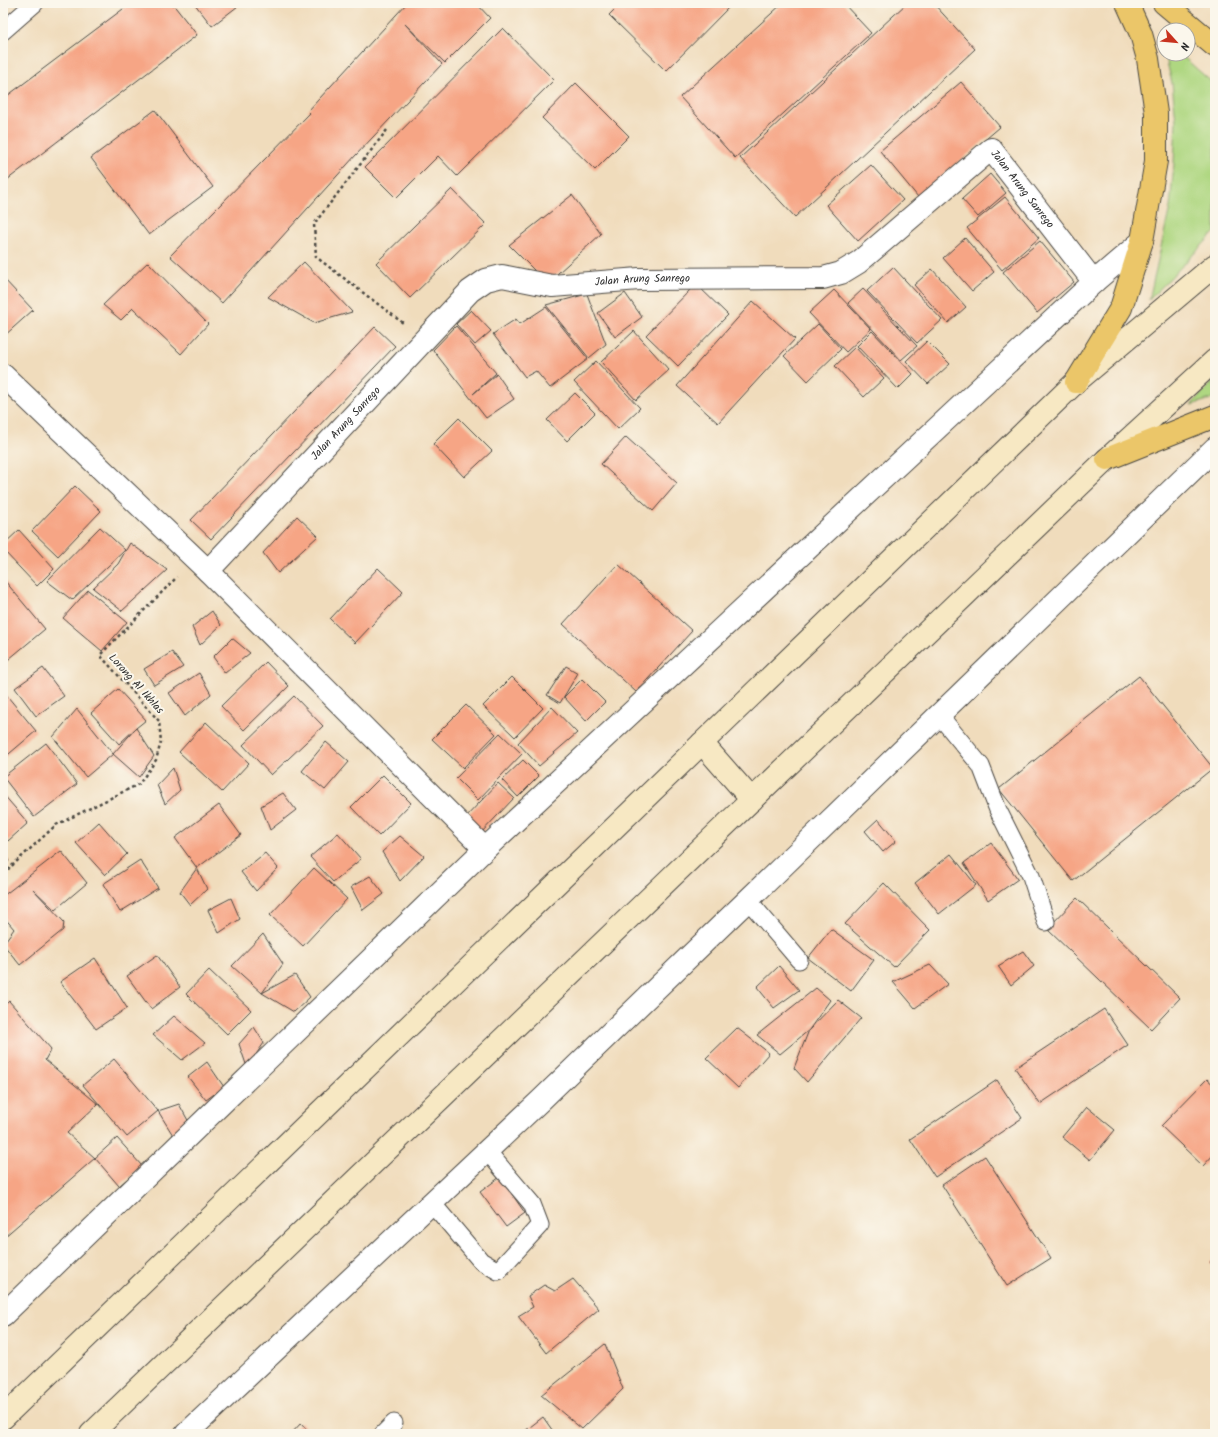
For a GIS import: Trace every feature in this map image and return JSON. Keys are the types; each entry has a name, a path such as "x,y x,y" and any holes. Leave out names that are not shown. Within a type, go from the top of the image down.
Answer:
{"main road":[{"path":"1076,382 1121,308 1142,241 1156,161 1156,113 1148,59 1141,34 1127,3"},
{"path":"1164,3 1215,46"},
{"path":"3,1418 1076,382 1215,265"},
{"path":"91,1434 1108,459 1215,360"},
{"path":"1108,459 1215,416"},
{"path":"702,743 752,800"}],"street":[{"name":"Jalan Arung Sanrego","path":"202,564 470,291 486,280 502,276 552,286 639,279 823,278 841,273 860,262 991,149 1094,282"},
{"path":"3,1314 485,849 1094,282 1142,241"},
{"path":"3,375 202,564 485,849"},
{"path":"186,1434 487,1151 1215,448"}],"lane":[{"path":"3,31 35,3"},
{"path":"939,715 981,766 998,810 1031,876 1046,922"},
{"path":"748,900 799,960"},
{"path":"432,1203 481,1261 498,1271 540,1225 532,1204 487,1151"}],"path":[{"path":"387,130 314,224 316,257 424,339"},
{"name":"Lorong Al Ikhlas","path":"3,874 56,825 139,784 156,760 161,742 159,722 100,655 202,564"}],"green space":[{"path":"1167,62 1189,62 1215,85 1215,232 1149,300 1170,207 1176,121 1172,83"},
{"path":"1215,379 1215,398 1191,405"}],"building":[{"path":"131,3 172,3 197,35 3,183 3,99"},
{"path":"194,3 242,3 212,26"},
{"path":"407,3 476,3 490,18 445,63 405,24 442,64 356,155 222,303 170,256 310,113 308,111"},
{"path":"621,3 733,3 666,71 609,15"},
{"path":"783,3 843,3 871,33 735,158 680,97"},
{"path":"907,3 933,3 975,49 795,217 740,158"},
{"path":"503,28 554,80 457,176 438,156 396,198 365,167"},
{"path":"961,82 1000,127 918,197 880,151"},
{"path":"576,83 629,136 595,170 542,118"},
{"path":"155,110 213,187 149,235 91,158"},
{"path":"871,165 903,200 858,241 826,205"},
{"path":"990,174 1006,193 978,217 962,199"},
{"path":"452,189 486,224 410,298 376,263"},
{"path":"572,195 601,234 547,283 509,245"},
{"path":"1005,197 1039,238 1002,270 967,228"},
{"path":"965,238 994,272 972,291 943,258"},
{"path":"1040,241 1074,282 1037,313 1003,272"},
{"path":"148,262 208,324 181,354 133,308 121,320 103,305"},
{"path":"304,262 352,312 314,323 268,297"},
{"path":"893,267 942,320 917,343 867,291"},
{"path":"932,269 966,307 948,323 914,285"},
{"path":"3,278 33,310 3,337"},
{"path":"696,284 728,315 678,366 646,335"},
{"path":"863,289 917,346 901,360 848,303"},
{"path":"834,290 871,329 846,352 809,313"},
{"path":"625,293 642,317 615,337 598,313"},
{"path":"587,294 606,344 589,358 546,305"},
{"path":"753,301 795,339 718,423 677,386"},
{"path":"546,307 588,359 550,388 536,371 525,377 493,334 516,319 520,324"},
{"path":"471,310 491,331 475,345 456,324"},
{"path":"818,324 841,349 808,381 784,356"},
{"path":"456,326 496,373 473,394 497,374 514,399 486,418 433,350"},
{"path":"375,327 395,346 211,539 191,520"},
{"path":"634,331 669,370 636,400 601,362"},
{"path":"872,331 913,374 898,389 857,346"},
{"path":"927,341 950,364 928,384 906,361"},
{"path":"855,347 884,378 864,397 835,366"},
{"path":"596,361 640,408 618,429 574,382"},
{"path":"575,393 595,413 567,441 547,420"},
{"path":"459,418 492,451 464,477 433,444"},
{"path":"626,437 677,483 653,511 601,464"},
{"path":"75,486 101,511 58,556 32,531"},
{"path":"297,516 318,536 278,573 263,553"},
{"path":"100,527 125,550 72,600 47,581"},
{"path":"19,530 54,569 37,586 3,550 3,545"},
{"path":"130,543 167,570 122,611 93,588 118,564"},
{"path":"618,564 692,631 636,692 563,624"},
{"path":"378,568 403,592 355,643 330,619"},
{"path":"5,581 45,629 3,664 3,583"},
{"path":"88,590 127,622 102,651 63,618"},
{"path":"212,611 221,625 200,645 192,627"},
{"path":"232,638 250,653 225,673 213,657"},
{"path":"172,652 183,667 154,685 144,669"},
{"path":"266,662 289,686 244,730 221,706"},
{"path":"566,666 578,673 560,703 547,695"},
{"path":"43,668 64,696 36,716 15,688"},
{"path":"199,673 211,694 185,716 169,693"},
{"path":"1139,676 1213,768 1073,881 999,789"},
{"path":"512,677 543,708 515,737 483,706"},
{"path":"582,679 605,702 586,721 564,697"},
{"path":"118,689 146,720 119,744 91,713"},
{"path":"3,691 36,731 3,759"},
{"path":"294,696 323,726 271,775 243,745"},
{"path":"466,705 496,734 463,768 432,739"},
{"path":"552,707 577,733 539,766 518,743"},
{"path":"77,709 113,754 86,777 53,737"},
{"path":"206,722 249,763 222,792 179,752"},
{"path":"136,728 154,756 139,777 113,754"},
{"path":"500,733 522,754 478,800 456,778"},
{"path":"326,742 349,762 325,790 302,771"},
{"path":"46,743 77,784 34,817 3,777"},
{"path":"523,760 539,776 518,797 502,780"},
{"path":"173,768 180,790 165,804 157,785"},
{"path":"383,775 411,803 379,836 351,807"},
{"path":"498,783 514,798 480,834 464,819"},
{"path":"283,793 296,810 270,830 261,806"},
{"path":"3,794 28,823 8,841 3,835"},
{"path":"219,805 241,835 197,868 175,838"},
{"path":"878,819 896,841 883,852 865,831"},
{"path":"99,822 127,854 105,875 76,843"},
{"path":"338,833 361,859 333,882 310,857"},
{"path":"400,836 424,856 400,881 382,852"},
{"path":"991,843 1018,879 988,900 964,863"},
{"path":"61,851 87,883 55,910 33,889 64,922 63,930 20,965 3,944 14,929 3,916 3,896"},
{"path":"3,853 9,861 3,866"},
{"path":"265,853 278,868 256,891 241,872"},
{"path":"951,854 976,885 939,914 915,883"},
{"path":"140,860 158,888 120,912 103,884"},
{"path":"197,868 207,889 190,905 180,892"},
{"path":"314,868 347,899 303,946 270,915"},
{"path":"370,876 384,894 363,910 351,887"},
{"path":"884,883 930,930 894,967 845,924"},
{"path":"231,898 240,919 219,933 208,910"},
{"path":"1077,898 1180,998 1151,1029 1047,929"},
{"path":"831,929 874,960 851,991 808,958"},
{"path":"263,934 283,964 262,993 232,966"},
{"path":"1023,951 1034,966 1011,985 998,966"},
{"path":"157,955 180,987 151,1009 127,976"},
{"path":"95,958 127,1008 96,1029 60,982"},
{"path":"930,965 948,984 915,1008 893,982"},
{"path":"779,966 799,990 774,1008 757,987"},
{"path":"209,970 251,1010 227,1034 186,994"},
{"path":"295,975 310,997 294,1012 262,993"},
{"path":"816,988 830,1000 809,1030 780,1054 757,1035"},
{"path":"838,1000 861,1018 807,1082 794,1068 809,1030"},
{"path":"9,1001 51,1049 45,1060 98,1104 67,1133 95,1158 3,1238 3,1007"},
{"path":"1104,1009 1128,1045 1040,1104 1015,1068"},
{"path":"174,1016 205,1043 182,1060 153,1035"},
{"path":"254,1027 264,1043 247,1067 239,1044"},
{"path":"737,1028 769,1053 738,1088 706,1058"},
{"path":"114,1059 158,1111 127,1137 83,1085"},
{"path":"207,1062 224,1087 206,1100 188,1077"},
{"path":"1207,1079 1215,1086 1215,1153 1203,1166 1161,1126"},
{"path":"997,1080 1022,1118 935,1177 910,1139"},
{"path":"179,1104 191,1126 176,1140 158,1111"},
{"path":"1087,1107 1115,1130 1090,1160 1062,1137"},
{"path":"117,1138 142,1166 119,1186 95,1158"},
{"path":"985,1156 1051,1258 1007,1286 942,1185"},
{"path":"500,1177 525,1213 506,1227 480,1192"},
{"path":"1215,1258 1215,1268 1210,1262"},
{"path":"573,1279 599,1309 546,1353 518,1316 533,1307 528,1296 544,1285 555,1291"},
{"path":"605,1344 623,1389 582,1429 541,1395"},
{"path":"543,1417 555,1434 521,1434"},
{"path":"301,1423 311,1434 291,1434"}]}
